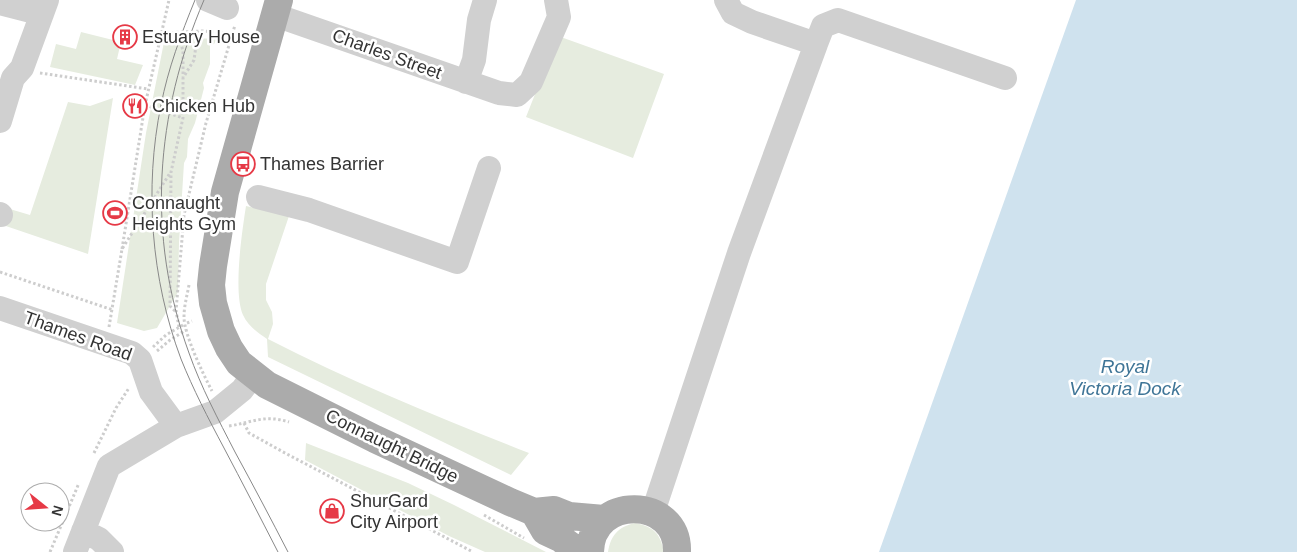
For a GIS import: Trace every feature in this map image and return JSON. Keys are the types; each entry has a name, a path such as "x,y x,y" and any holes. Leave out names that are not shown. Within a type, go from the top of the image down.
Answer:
{"main road":[{"name":"Connaught Bridge","path":"277,7 225,191 211,285 214,312 220,331 239,363 267,385 375,439 534,512 554,510 569,516 604,519"},
{"path":"590,552 590,545 595,531 604,519 619,510 636,508 653,512 666,522 681,547"},
{"path":"534,512 545,531 560,538 579,552"}],"street":[{"path":"466,82 474,60 479,20 485,0"},
{"name":"Charles Street","path":"277,7 466,82 499,93 517,95 531,82 559,17 556,0"},
{"path":"726,0 733,14 816,44"},
{"path":"0,3 44,7 0,121"},
{"path":"653,512 739,253 823,26 838,20 1006,78"},
{"path":"258,197 309,210 457,262 489,168"},
{"name":"Thames Road","path":"0,308 132,352 140,360 151,392 176,426"},
{"path":"79,541 109,466 176,426 215,412 242,390 253,375"},
{"path":"79,541 99,538 112,552"}],"path":[{"path":"109,327 145,105 170,0"},
{"path":"179,327 176,311 184,215 206,123 232,34 224,9"},
{"path":"161,33 198,31 232,34"},
{"path":"183,78 194,60 198,31"},
{"path":"176,32 182,50 183,78 183,118 170,172 170,306 176,311"},
{"path":"17,73 46,75 148,89"},
{"path":"145,105 183,118"},
{"path":"122,249 170,172"},
{"path":"0,272 113,310"},
{"path":"187,297 184,319 186,330 204,376 213,392"},
{"path":"152,349 166,335 192,321"},
{"path":"153,355 164,344 186,330"},
{"path":"237,425 253,419"},
{"path":"243,423 249,433 254,436 473,552"},
{"path":"458,552 462,547"}],"shaded area":[{"path":"81,32 121,42 117,59 143,65 135,85 50,67 56,44 76,49"},
{"path":"558,36 664,74 633,158 526,117"},
{"path":"165,37 217,39 214,44 210,45 210,64 203,83 204,88 195,123 188,139 187,157 184,163 178,292 157,328 144,331 117,323 146,133"},
{"path":"113,98 88,254 0,224 3,207 30,215 68,102 90,106"},
{"path":"246,206 289,216 266,284 266,300 272,312 273,324 268,339 397,399 529,453 511,475 268,357 267,339 247,322 240,305 238,277"},
{"path":"306,443 408,483 546,552 485,552 449,536 305,460"},
{"path":"635,523 655,532 664,552 608,552 613,536 620,529"}],"water":[{"name":"Royal Victoria Dock","path":"1076,0 1297,0 1297,552 879,552"}],"tram line":[{"path":"195,0 167,78 156,136 152,201 157,265 171,329 181,359 207,415 278,552"},
{"path":"204,0 188,43 175,87 166,131 162,175 162,220 166,264 175,309 199,378 222,427 288,552"}],"place":[{"name":"Estuary House","path":"125,37"},
{"name":"Chicken Hub","path":"135,106"},
{"name":"Thames Barrier","path":"243,164"},
{"name":"Connaught Heights Gym","path":"115,213"},
{"name":"ShurGard City Airport","path":"332,511"}]}
